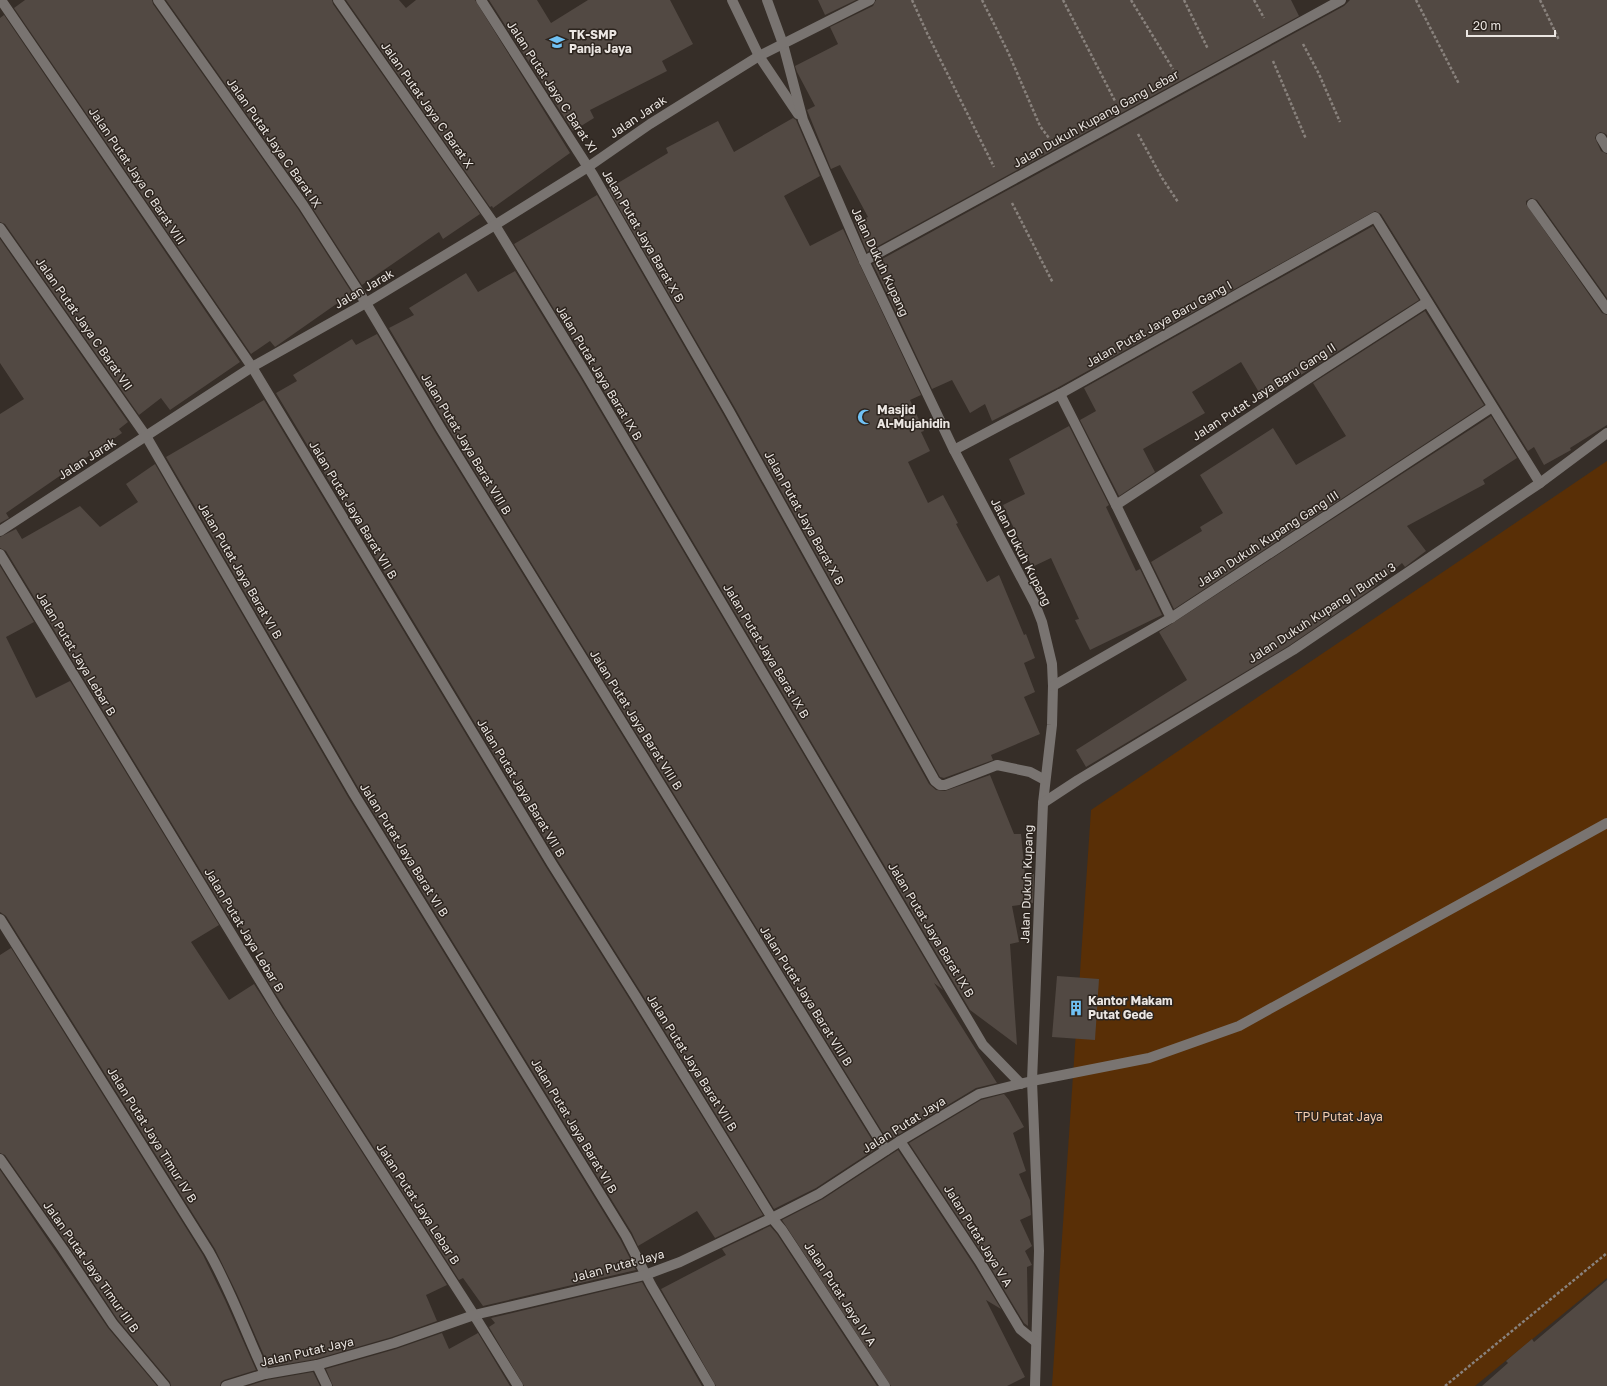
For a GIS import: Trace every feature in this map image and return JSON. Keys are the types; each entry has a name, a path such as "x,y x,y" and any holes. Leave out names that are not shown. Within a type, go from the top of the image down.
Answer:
{"street":[{"name":"Jalan Putat Jaya C Barat VIII","path":"1,0 252,367"},
{"name":"Jalan Putat Jaya C Barat IX","path":"158,0 303,205 366,303"},
{"name":"Jalan Putat Jaya C Barat X","path":"338,0 495,225"},
{"name":"Jalan Putat Jaya C Barat XI","path":"481,0 588,167"},
{"name":"Jalan Dukuh Kupang","path":"732,0 759,56 803,120"},
{"name":"Jalan Dukuh Kupang","path":"768,0 783,44 803,120 864,261 954,450 1034,604 1042,622 1052,664 1054,686 1052,725 1043,803 1032,1081 1039,1250 1035,1386"},
{"name":"Jalan Jarak","path":"0,531 252,367 366,303 495,225 588,167 650,124 759,56 870,0"},
{"name":"Jalan Dukuh Kupang Gang Lebar","path":"864,261 1341,0"},
{"path":"1601,138 1607,148"},
{"name":"Jalan Putat Jaya Barat X B","path":"588,167 729,410 936,781 940,785 946,785 997,765 1030,772 1045,780"},
{"path":"1532,204 1607,309"},
{"name":"Jalan Putat Jaya Baru Gang I","path":"954,450 1060,394 1375,217 1427,302"},
{"name":"Jalan Putat Jaya Barat IX B","path":"495,225 602,402 983,1045 1021,1084"},
{"name":"Jalan Putat Jaya C Barat VII","path":"0,228 146,436"},
{"path":"1427,302 1540,483"},
{"name":"Jalan Putat Jaya Baru Gang II","path":"1116,505 1427,302"},
{"name":"Jalan Putat Jaya Barat VIII B","path":"366,303 441,429 886,1150"},
{"name":"Jalan Putat Jaya Barat VII B","path":"252,367 552,864 772,1218"},
{"path":"1060,394 1172,618"},
{"name":"Jalan Dukuh Kupang Gang III","path":"1054,686 1172,618 1492,407"},
{"name":"Jalan Dukuh Kupang I Buntu 3","path":"1043,803 1078,780 1293,650 1540,483 1607,433"},
{"name":"Jalan Putat Jaya Barat VI B","path":"146,436 354,794 626,1236 645,1275 710,1386"},
{"name":"Jalan Putat Jaya Lebar B","path":"0,554 279,1012 518,1386"},
{"name":"Jalan Putat Jaya","path":"226,1386 265,1374 318,1365 394,1343 474,1315 645,1275 680,1262 820,1194 900,1141 979,1094 1032,1081 1149,1058 1239,1026 1607,823"},
{"name":"Jalan Putat Jaya Timur IV B","path":"0,919 209,1252 224,1280 265,1374"},
{"name":"Jalan Putat Jaya V A","path":"900,1141 980,1262 1020,1329 1036,1342"},
{"name":"Jalan Putat Jaya Timur III B","path":"0,1159 64,1249 113,1324 165,1386"},
{"name":"Jalan Putat Jaya IV A","path":"772,1218 782,1230 885,1386"},
{"path":"318,1365 327,1386"}],"path":[{"path":"912,0 1016,212 1053,283"},
{"path":"982,0 1008,52 1040,126 1061,154"},
{"path":"1062,0 1127,118 1162,178 1178,202"},
{"path":"1131,0 1183,87"},
{"path":"1184,0 1202,39 1219,67"},
{"path":"1416,0 1439,42 1459,84"},
{"path":"1540,0 1559,40"},
{"path":"1294,26 1319,74 1340,122"},
{"path":"1264,42 1306,140"},
{"path":"1445,1386 1607,1253"}],"green space":[{"name":"TPU Putat Jaya","path":"1607,461 1607,1278 1475,1386 1052,1386 1091,810"}],"building":[{"path":"25,0 152,0 153,4 298,209 352,293 275,347 270,341 251,354 14,8"},
{"path":"166,0 332,0 333,4 480,214 443,239 439,232 362,285 308,201"},
{"path":"346,0 399,0 406,8 416,0 475,0 570,153 493,208 492,206 490,207"},
{"path":"489,0 537,0 551,23 588,0 670,0 693,44 662,61 667,71 590,110 594,118 573,131"},
{"path":"818,0 856,0 825,15"},
{"path":"876,0 1291,0 1299,16 867,252 855,223 868,217 840,165 831,169 807,110 815,106 795,66 838,44 830,27 873,6"},
{"path":"1350,0 1607,0 1607,135 1600,132 1595,138 1601,151 1607,154 1607,298 1537,200 1531,198 1526,201 1526,204 1602,313 1607,315 1607,425 1570,448 1571,450 1544,465 1534,447 1528,451 1381,214 1375,211 1057,388 992,421 985,404 970,413 952,380 932,389 873,264 1344,6"},
{"path":"4,15 240,362 170,410 161,398 139,415 5,224 0,222 0,18"},
{"path":"793,118 796,120 820,176 784,196 810,246 843,229 921,395 910,400 924,431 921,432 930,451 908,462 928,503 943,495 958,523 956,524 987,582 999,575 1024,635 1026,634 1035,658 1024,663 1035,692 1024,697 1040,734 991,755 993,760 944,778 940,777 735,408 608,189 668,153 666,148 718,121 734,152"},
{"path":"597,195 723,414 929,784 936,790 945,791 990,775 1014,834 1021,834 1025,875 1034,874 1033,903 1012,906 1019,942 1010,944 1017,1045 970,1010 592,371 514,244"},
{"path":"1373,226 1419,300 1263,399 1241,362 1192,392 1205,413 1143,449 1155,472 1119,496 1080,420 1096,411 1084,388"},
{"path":"0,239 128,422 119,429 122,433 6,513 9,518 0,523 0,414 24,399 0,363"},
{"path":"515,271 580,377 943,990 934,983 997,1083 976,1088 888,1141 447,426 389,328 414,315 409,308 466,273 478,292"},
{"path":"1425,311 1484,405 1174,609 1151,562 1202,531 1200,527 1223,513 1200,475 1273,428 1296,465 1346,436 1313,383"},
{"path":"377,334 435,432 877,1148 816,1188 774,1209 642,994 558,861 276,393 297,381 293,375 352,339 356,345"},
{"path":"264,400 546,867 763,1215 715,1238 697,1211 638,1246 632,1233 360,791 166,457"},
{"path":"1491,416 1517,458 1483,480 1485,484 1407,526 1426,551 1405,567 1402,563 1372,589 1290,645 1086,767 1076,750 1187,680 1159,632"},
{"path":"1069,426 1109,505 1106,507 1136,571 1140,569 1162,615 1090,650 1075,620 1079,619 1051,558 1032,567 1003,505 1025,494 1009,459"},
{"path":"155,464 348,797 620,1239 636,1270 483,1306 463,1278 459,1280 265,977 270,973 236,920 233,922 231,918 230,919 6,551 0,548 0,537 16,529 22,539 80,506 100,527 138,502 126,484"},
{"path":"0,566 34,622 6,637 36,698 70,681 219,925 191,942 229,1000 254,984 447,1285 426,1295 437,1321 392,1337 316,1359 269,1367 237,1294 215,1249 6,916 0,912"},
{"path":"11,948 203,1255 256,1370 224,1380 221,1382 220,1386 171,1386 170,1382 118,1320 5,1155 0,1153 0,955"},
{"name":"Kantor Makam Putat Gede","path":"1057,976 1099,979 1095,1040 1052,1037"},
{"path":"1004,1094 1024,1127 1013,1133 1026,1171 1019,1174 1030,1200 1031,1215 1020,1220 1032,1246 1025,1251 1032,1265 1027,1267 1028,1326 1024,1323 985,1258 909,1143 981,1100"},
{"path":"898,1150 974,1265 1001,1309 986,1300 1025,1377 1007,1386 891,1386 782,1220 823,1199"},
{"path":"0,1170 108,1328 157,1386 0,1386"},
{"path":"770,1226 777,1234 877,1386 716,1386 661,1289 726,1255 722,1249"},
{"path":"1607,1280 1607,1386 1482,1386 1508,1363 1506,1361 1532,1339 1534,1342"},
{"path":"642,1282 702,1386 524,1386 489,1327 495,1323 491,1318"},
{"path":"442,1333 449,1349 478,1333 510,1386 333,1386 326,1369 396,1349"},
{"path":"313,1372 320,1386 248,1386 267,1380"}],"place":[{"name":"TK-SMP Panja Jaya","path":"557,42"},
{"name":"Masjid Al-Mujahidin","path":"865,417"},
{"name":"Kantor Makam Putat Gede","path":"1076,1008"}]}
